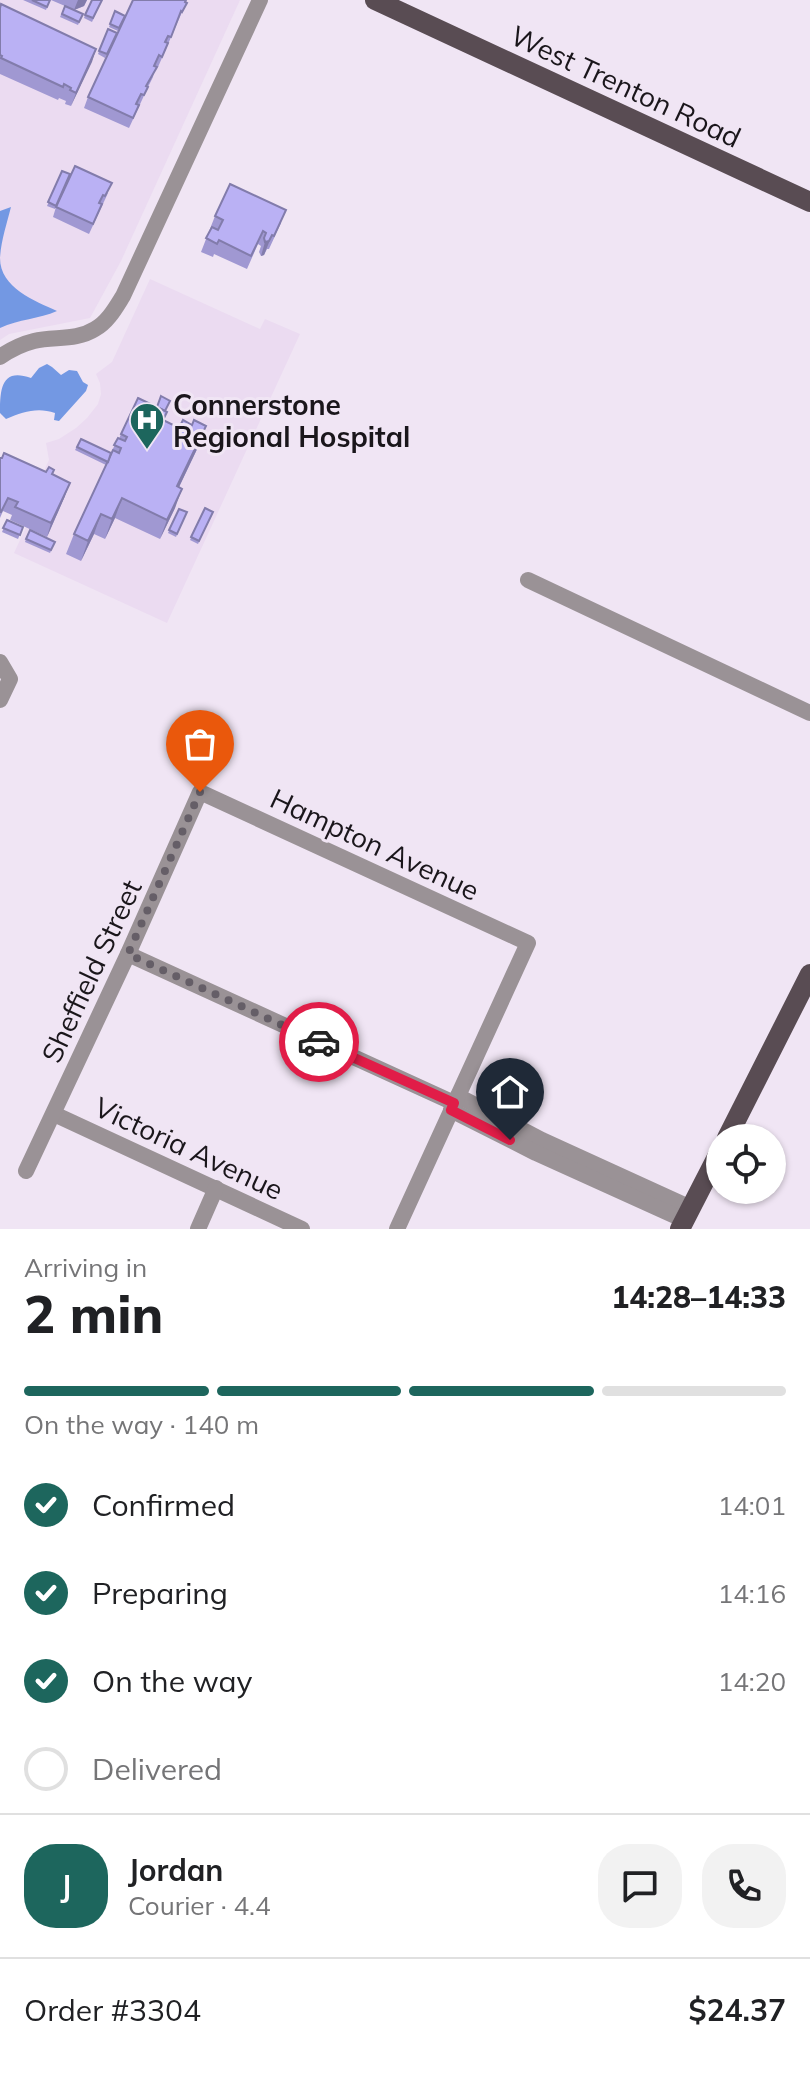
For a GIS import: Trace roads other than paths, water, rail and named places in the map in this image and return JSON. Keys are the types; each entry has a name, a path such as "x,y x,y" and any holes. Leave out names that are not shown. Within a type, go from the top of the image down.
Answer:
{"main road":[{"name":"West Trenton Road","path":"375,0 810,202"},
{"path":"734,1124 810,974"},
{"path":"685,1219 706,1178"}],"street":[{"path":"0,357 11,349 36,340 69,338 95,329 111,314 123,296 260,0"},
{"path":"528,580 810,713"},
{"path":"0,662 10,679 0,700"},
{"name":"Hampton Avenue","path":"200,792 528,943 454,1103"},
{"name":"Sheffield Street","path":"26,1171 200,792"},
{"path":"128,954 454,1103 539,1147 609,1178 685,1219"},
{"path":"397,1229 454,1103"},
{"name":"Victoria Avenue","path":"54,1114 302,1229"},
{"path":"198,1229 216,1188"}],"water":[{"path":"11,207 3,239 0,258 0,211"},
{"path":"0,258 6,278 12,285 29,298 57,311 0,328"},
{"path":"47,364 61,375 69,370 77,371 88,385 86,391 59,421 54,420 55,413 42,410 24,412 6,419 0,413 4,383 14,376 31,378"}],"place":[{"name":"Connerstone Regional Hospital","path":"147,451"}]}
